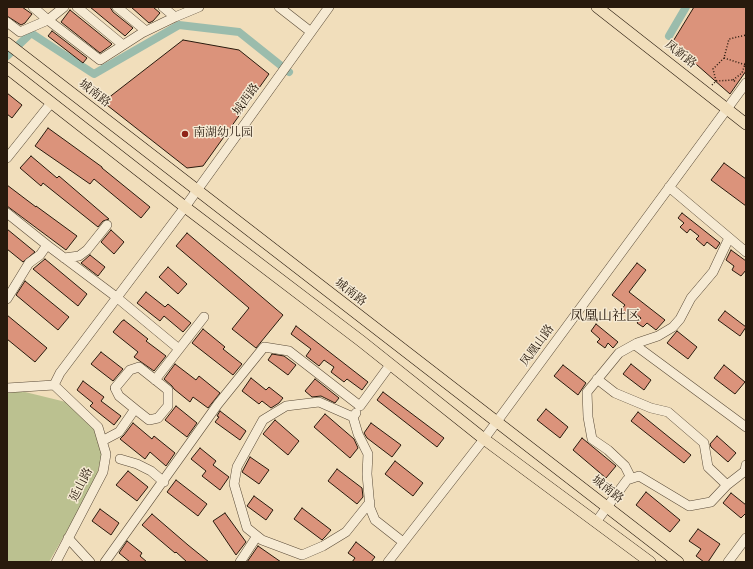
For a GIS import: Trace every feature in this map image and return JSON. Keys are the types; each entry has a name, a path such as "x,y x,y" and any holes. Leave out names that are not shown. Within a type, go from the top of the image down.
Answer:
{"main road":[{"name":"凤新路","path":"598,7 746,124"},
{"name":"城南路","path":"7,43 196,191 678,562"},
{"path":"10,70 484,439 650,562"}],"street":[{"path":"33,7 100,60 146,31 174,17 199,7"},
{"path":"7,22 20,32 48,20 64,7"},
{"path":"76,7 123,45"},
{"path":"118,7 146,31"},
{"path":"163,7 174,17"},
{"path":"279,7 311,32"},
{"name":"城西路","path":"54,385 60,374 185,207 329,7"},
{"name":"凤凰山路","path":"388,562 497,422 744,85"},
{"path":"7,158 51,103"},
{"path":"669,187 746,252"},
{"path":"7,213 117,297 179,349"},
{"path":"64,258 79,256 107,226"},
{"path":"631,478 625,466 608,450 592,439 588,418 587,392 619,354 635,345 658,336 673,327 680,319 691,298 713,272 729,238"},
{"path":"7,299 29,263 40,255 47,245"},
{"path":"155,380 204,317"},
{"path":"635,345 746,427"},
{"path":"105,562 164,482 218,404 264,347 289,351 360,406"},
{"path":"390,365 353,417 358,434 368,454 367,474 370,502 375,520 403,542"},
{"path":"139,367 168,390 168,406 158,418 149,420 135,409 119,396 115,388 130,370 139,367"},
{"path":"597,379 615,393 651,408 668,412 704,443 708,467 727,485"},
{"path":"7,388 54,385"},
{"name":"延山路","path":"54,385 98,427 106,454 103,472 56,562"},
{"path":"353,417 319,402 286,406 262,420 237,467 234,484 247,528 262,540 302,555 323,546 346,532 370,502"},
{"path":"102,441 119,432 135,409"},
{"path":"120,459 137,464 151,471 164,482"},
{"path":"596,522 627,480 631,478 639,476 689,506 711,502 727,485 745,471 746,466"},
{"path":"240,562 257,536"},
{"path":"68,538 90,562"},
{"path":"728,562 746,538"}],"path":[{"path":"716,81 713,69 724,58 729,39 746,35"},
{"path":"724,58 746,64"},
{"path":"733,80 742,73 746,60"},
{"path":"707,93 716,81 733,80 744,85"}],"green space":[{"path":"21,391 74,404 100,430 104,448 95,482 49,562 7,562 7,393"}],"building":[{"path":"7,7 22,7 32,14 25,23 21,25 7,16"},
{"path":"90,7 110,7 113,12 133,28 125,36"},
{"path":"131,7 153,7 160,13 153,21 149,23"},
{"path":"694,7 746,7 746,71 730,94 672,43"},
{"path":"70,10 112,44 100,53 61,22"},
{"path":"52,31 87,58 83,63 48,36"},
{"name":"南湖幼儿园","path":"183,40 239,50 269,74 203,166 187,168 103,102"},
{"path":"7,93 22,105 12,118 7,114"},
{"path":"48,128 102,167 150,207 141,218 94,179 90,184 35,146"},
{"path":"31,156 57,178 59,176 109,219 103,221 98,227 43,183 41,186 20,168"},
{"path":"724,163 746,179 746,206 711,180"},
{"path":"7,185 77,236 66,250 7,206"},
{"path":"682,213 720,243 716,249 707,242 704,246 696,239 699,236 690,229 687,233 680,227 684,223 678,218"},
{"path":"7,229 35,252 23,262 7,249"},
{"path":"111,230 124,242 114,254 101,242"},
{"path":"187,233 283,315 256,348 232,329 249,308 176,246"},
{"path":"731,250 746,261 746,270 741,276 732,270 734,266 726,260"},
{"path":"90,255 105,267 98,276 81,263"},
{"path":"45,259 87,294 78,306 33,269"},
{"path":"637,263 646,270 629,292 665,320 656,330 647,323 643,327 637,323 641,318 632,311 629,316 621,310 625,305 612,295"},
{"path":"168,267 187,284 178,294 159,277"},
{"path":"25,281 69,317 58,330 16,295"},
{"path":"146,292 165,307 168,304 191,323 183,332 164,316 160,321 137,303"},
{"path":"725,311 746,327 740,336 718,320"},
{"path":"7,315 47,348 35,362 7,339"},
{"path":"124,320 148,339 146,341 166,356 154,371 134,357 138,352 113,332"},
{"path":"596,324 618,342 613,348 608,343 605,348 597,342 600,339 591,331"},
{"path":"296,326 368,382 362,390 347,379 344,382 331,372 334,367 324,360 319,366 306,356 311,349 291,334"},
{"path":"203,329 225,347 223,349 242,364 233,375 192,343"},
{"path":"677,331 697,347 688,359 667,343"},
{"path":"101,352 123,369 113,381 91,364"},
{"path":"272,354 284,356 296,365 288,375 268,360"},
{"path":"175,364 196,380 199,376 220,393 208,408 193,397 190,402 164,379"},
{"path":"631,364 651,380 644,390 623,374"},
{"path":"563,365 586,383 578,395 554,376"},
{"path":"724,365 745,382 735,394 714,378"},
{"path":"251,378 266,390 269,387 283,398 279,403 271,408 262,401 259,404 242,391"},
{"path":"315,379 339,398 335,403 321,396 312,397 305,391"},
{"path":"83,381 104,397 101,401 121,416 114,425 90,406 93,403 77,390"},
{"path":"383,392 444,438 437,447 377,400"},
{"path":"176,406 197,423 187,437 165,420"},
{"path":"546,409 568,427 560,438 537,420"},
{"path":"220,411 246,431 240,440 215,422 219,417 217,416"},
{"path":"638,412 691,455 684,463 631,421"},
{"path":"325,414 354,439 358,448 350,458 314,427"},
{"path":"275,420 299,441 288,455 263,434"},
{"path":"133,423 152,439 154,436 175,453 166,466 150,452 145,459 120,439"},
{"path":"371,423 401,445 392,457 367,438 364,433"},
{"path":"717,436 736,453 728,462 711,447 710,444"},
{"path":"582,438 616,466 606,478 573,450"},
{"path":"200,448 216,461 213,465 229,477 220,490 202,476 206,471 191,459"},
{"path":"250,457 269,470 259,484 242,472"},
{"path":"395,461 423,483 413,496 385,474"},
{"path":"337,469 362,488 363,497 357,504 328,481"},
{"path":"128,471 148,487 137,501 116,485"},
{"path":"176,480 207,504 198,516 167,492"},
{"path":"646,492 680,520 670,532 636,505"},
{"path":"731,493 746,505 746,513 741,518 723,503"},
{"path":"254,496 273,510 266,520 247,506"},
{"path":"302,508 331,530 322,540 294,519"},
{"path":"100,509 119,523 111,535 92,521"},
{"path":"225,513 246,542 236,555 213,521"},
{"path":"152,514 209,562 187,562 176,552 175,553 142,525"},
{"path":"698,529 720,544 708,562 704,562 696,556 701,549 689,541"},
{"path":"127,541 142,553 140,556 147,562 130,562 119,553"},
{"path":"356,542 375,557 371,562 352,562 355,558 348,553"},
{"path":"258,546 281,562 247,562"}],"waterway":[{"path":"669,36 686,7"},
{"path":"7,56 31,33 94,74 179,25 239,32 289,72"}],"place":[{"name":"南湖幼儿园","path":"185,134"}],"district":[{"name":"凤凰山社区","path":"605,317"}]}
